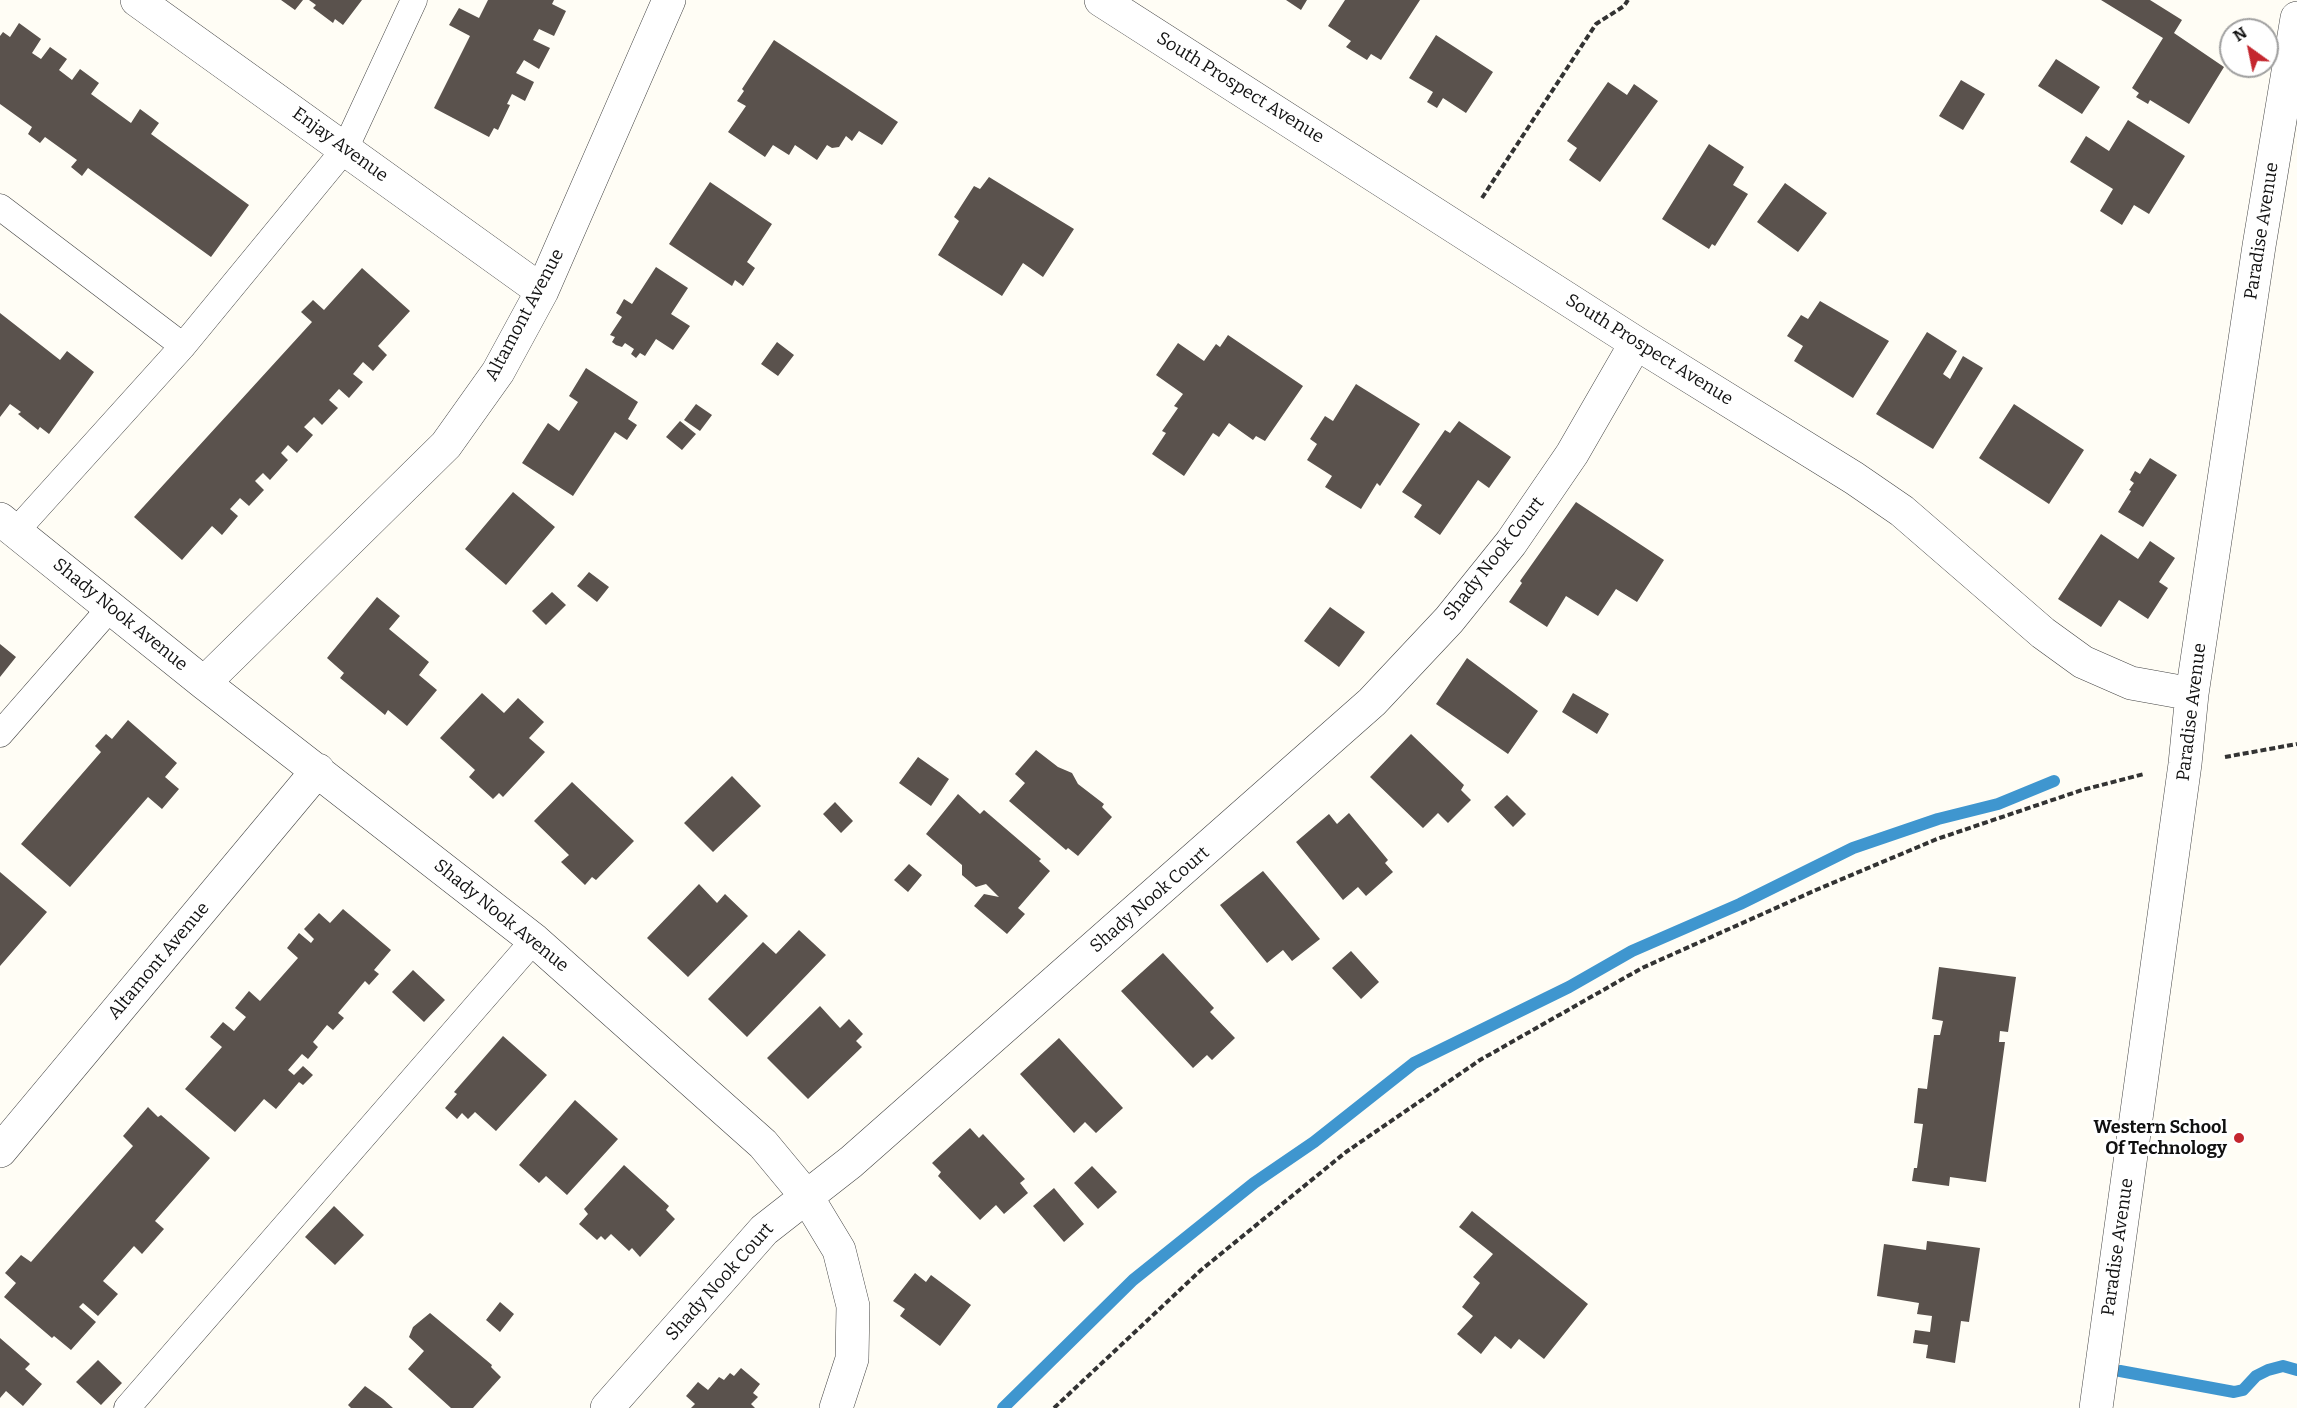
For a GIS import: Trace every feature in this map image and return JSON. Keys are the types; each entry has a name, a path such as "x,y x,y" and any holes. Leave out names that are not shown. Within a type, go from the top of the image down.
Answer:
{"street":[{"name":"Enjay Avenue","path":"137,0 542,291"},
{"name":"Altamont Avenue","path":"204,683 446,445 498,372 542,291 669,0"},
{"name":"South Prospect Avenue","path":"1101,0 1902,511 2043,633 2083,662 2131,683 2192,694"},
{"name":"Paradise Avenue","path":"2096,1408 2185,765 2192,694 2259,246 2297,18"},
{"name":"Shady Nook Court","path":"607,1408 764,1230 860,1154 1372,702 1449,620 1511,543 1572,454 1636,343"},
{"name":"Shady Nook Avenue","path":"8,525 204,683 534,940 762,1144 807,1197 839,1250 853,1306 852,1359 836,1408"},
{"name":"Altamont Avenue","path":"0,1151 318,770"}],"lane":[{"path":"8,525 183,346 345,149 414,0"},
{"path":"0,207 183,346"},
{"path":"0,734 111,608"},
{"path":"127,1408 534,940"}],"path":[{"path":"1461,229 1596,24 1624,6 1628,0"},
{"path":"1054,1408 1201,1270 1346,1152 1480,1060 1642,969 1937,839 2082,790 2185,765 2297,744"}],"building":[{"path":"281,0 303,0 295,10"},
{"path":"309,0 362,0 343,25 335,19 333,23 313,8 316,5"},
{"path":"488,0 554,0 552,4 566,11 554,36 539,29 533,40 550,48 539,69 524,60 516,73 534,82 525,101 512,94 507,104 510,105 498,130 494,128 489,137 434,108 470,36 449,25 459,8 479,18"},
{"path":"1286,0 1307,0 1301,10"},
{"path":"1345,0 1420,0 1381,60 1371,54 1367,60 1346,47 1351,41 1328,26"},
{"path":"2101,0 2150,0 2182,20 2174,33 2219,64 2219,75 2189,124 2150,100 2148,104 2136,97 2139,93 2132,88 2163,38"},
{"path":"19,23 41,39 32,53 41,59 50,47 67,59 59,70 72,80 80,69 99,83 91,94 131,123 140,109 159,123 151,134 249,205 211,257 88,168 82,176 71,167 77,160 45,137 40,143 28,134 32,127 0,104 0,36 3,32 10,37"},
{"path":"1436,35 1493,72 1466,113 1443,98 1437,108 1427,102 1433,92 1409,78"},
{"path":"774,40 898,122 882,145 859,131 852,141 846,136 839,147 832,148 827,145 817,160 795,145 789,155 773,145 765,157 728,132 746,106 737,101 744,91 742,89"},
{"path":"2056,59 2100,87 2082,114 2038,86"},
{"path":"1961,80 1985,94 1963,130 1939,116"},
{"path":"1608,82 1627,95 1634,84 1658,101 1600,182 1569,160 1577,148 1567,141"},
{"path":"2128,120 2185,156 2149,214 2134,205 2122,225 2100,211 2113,189 2070,162 2086,136 2109,151"},
{"path":"1709,144 1744,167 1733,185 1748,194 1715,246 1712,244 1709,249 1662,219"},
{"path":"989,177 1074,229 1043,277 1023,263 1002,296 938,255 959,221 954,217 974,186 980,189"},
{"path":"710,182 772,224 747,262 755,268 743,286 735,280 732,286 669,244"},
{"path":"1785,183 1827,213 1798,252 1757,222"},
{"path":"656,267 688,288 671,314 690,326 673,350 656,339 645,356 640,353 636,358 631,354 634,349 625,343 622,347 616,345 612,342 615,337 610,335 622,317 616,313 624,299 632,304"},
{"path":"362,268 410,311 378,346 387,355 373,371 363,362 353,374 363,382 349,398 339,389 329,400 338,408 322,425 314,417 304,427 313,435 297,453 288,445 281,453 288,460 270,480 263,473 255,481 264,490 249,506 240,498 230,509 238,516 222,535 212,526 182,560 134,517 312,322 301,312 313,300 324,310"},
{"path":"1820,301 1889,341 1853,398 1794,361 1803,346 1787,336 1801,315 1808,319"},
{"path":"0,313 60,360 67,351 94,372 49,434 40,427 38,430 18,414 21,412 10,404 0,417"},
{"path":"1927,332 1957,351 1943,374 1950,379 1963,356 1983,368 1933,449 1876,414"},
{"path":"1228,335 1303,386 1265,441 1256,436 1253,440 1229,423 1219,437 1213,433 1184,476 1152,454 1166,433 1162,431 1178,408 1174,406 1183,394 1156,375 1178,343 1204,361 1216,344 1220,347"},
{"path":"777,342 794,355 778,376 761,364"},
{"path":"586,368 638,402 628,419 637,425 627,440 615,432 573,496 522,463 548,423 559,431 578,402 569,396"},
{"path":"1356,384 1420,424 1380,486 1377,483 1361,509 1325,487 1332,476 1307,460 1317,444 1310,439 1325,416 1333,421"},
{"path":"696,404 712,415 700,431 684,420"},
{"path":"2014,404 2084,450 2049,504 1979,458"},
{"path":"680,421 696,434 682,450 666,437"},
{"path":"1459,421 1511,457 1489,488 1478,480 1440,535 1414,517 1422,505 1402,492 1445,430 1450,433"},
{"path":"2150,458 2177,475 2143,527 2118,512 2131,491 2129,490 2134,483 2130,480 2135,471 2140,474"},
{"path":"513,492 555,527 506,585 465,549"},
{"path":"1576,502 1664,560 1637,602 1616,589 1598,616 1566,596 1547,627 1509,602 1522,583 1520,581"},
{"path":"2101,534 2138,559 2150,541 2175,558 2159,582 2168,588 2148,619 2119,600 2101,627 2058,599"},
{"path":"589,572 609,587 597,602 577,586"},
{"path":"552,592 566,605 546,625 532,611"},
{"path":"377,597 400,616 389,629 429,662 419,675 437,690 407,726 388,710 385,715 340,678 344,673 327,658"},
{"path":"1330,607 1365,632 1339,667 1304,641"},
{"path":"0,644 16,657 0,677"},
{"path":"1467,658 1538,711 1508,754 1436,704"},
{"path":"482,693 504,713 518,698 544,722 529,738 545,752 503,797 499,793 493,799 469,777 475,770 440,738"},
{"path":"1573,693 1609,714 1597,734 1562,712"},
{"path":"128,720 177,763 165,777 179,789 162,809 148,797 70,887 21,844 101,752 95,746 106,734 112,739"},
{"path":"1411,734 1464,785 1461,790 1471,800 1448,823 1438,813 1423,828 1370,777"},
{"path":"1036,750 1058,767 1072,773 1078,784 1104,804 1102,807 1112,817 1078,856 1068,848 1066,850 1009,801 1025,783 1015,774"},
{"path":"918,757 949,779 931,806 899,783"},
{"path":"732,776 761,806 713,852 684,823"},
{"path":"572,782 634,841 596,880 592,877 585,885 561,862 569,855 534,821"},
{"path":"958,794 980,814 984,810 1041,859 1039,861 1050,871 1018,908 1025,914 1007,934 974,906 984,894 999,897 986,884 976,887 962,875 962,865 926,834"},
{"path":"1507,795 1526,814 1513,827 1494,807"},
{"path":"835,802 853,821 841,833 823,814"},
{"path":"1349,813 1388,860 1385,863 1393,872 1366,896 1358,887 1343,900 1296,842 1329,814 1337,824"},
{"path":"909,864 922,875 908,892 894,880"},
{"path":"1263,871 1320,939 1292,961 1283,950 1267,963 1220,905"},
{"path":"0,872 47,912 0,966"},
{"path":"699,884 717,903 725,894 748,916 688,977 647,938"},
{"path":"343,909 391,950 374,970 379,974 369,985 365,981 338,1013 344,1018 333,1030 327,1025 313,1042 318,1047 308,1059 302,1054 288,1070 294,1075 303,1066 313,1075 303,1085 299,1082 276,1109 264,1099 235,1132 185,1089 222,1047 210,1037 223,1022 234,1031 246,1017 235,1008 249,991 260,1001 298,958 287,948 299,933 311,943 314,939 304,929 319,913 330,923"},
{"path":"799,930 826,955 747,1037 708,999 763,942 776,954"},
{"path":"1351,951 1379,982 1361,999 1332,968"},
{"path":"1163,953 1214,1008 1210,1012 1235,1038 1212,1060 1207,1055 1193,1068 1121,991"},
{"path":"1939,967 2016,977 2008,1032 2000,1031 1999,1042 2005,1042 1986,1182 1950,1177 1949,1186 1912,1181 1914,1168 1917,1168 1923,1124 1914,1123 1918,1088 1927,1089 1934,1035 1940,1035 1943,1021 1932,1019"},
{"path":"413,970 445,1000 424,1022 392,992"},
{"path":"820,1006 840,1028 849,1019 863,1034 856,1041 862,1047 808,1099 767,1058"},
{"path":"503,1036 547,1075 496,1131 475,1112 468,1119 462,1113 457,1119 445,1108 457,1094 454,1092"},
{"path":"1059,1038 1123,1108 1096,1133 1085,1122 1074,1133 1020,1074"},
{"path":"575,1100 618,1139 567,1195 546,1176 539,1183 519,1165"},
{"path":"148,1107 158,1117 161,1115 210,1158 155,1221 164,1229 142,1254 134,1246 103,1281 118,1294 98,1316 83,1303 79,1307 96,1322 71,1350 54,1336 52,1338 4,1297 16,1283 5,1273 21,1255 31,1262 133,1146 123,1136"},
{"path":"970,1128 979,1138 983,1134 1025,1179 1020,1183 1028,1193 1004,1214 996,1205 980,1220 938,1176 941,1172 932,1163"},
{"path":"624,1165 669,1206 666,1210 675,1219 640,1257 632,1248 629,1251 611,1234 605,1240 601,1236 597,1240 579,1224 588,1214 584,1209"},
{"path":"1092,1166 1117,1192 1098,1209 1074,1183"},
{"path":"1054,1188 1084,1224 1064,1242 1033,1206"},
{"path":"334,1206 364,1235 335,1265 305,1237"},
{"path":"1472,1211 1588,1304 1544,1359 1519,1339 1511,1349 1495,1336 1481,1354 1457,1334 1473,1316 1462,1307 1480,1283 1473,1277 1493,1254 1459,1227"},
{"path":"1927,1241 1980,1248 1969,1322 1961,1321 1955,1363 1926,1358 1928,1345 1913,1343 1915,1330 1930,1332 1932,1316 1917,1314 1919,1303 1877,1296 1884,1244 1926,1250"},
{"path":"915,1273 926,1282 931,1275 971,1305 940,1346 900,1316 905,1309 893,1301"},
{"path":"500,1302 514,1314 500,1332 486,1320"},
{"path":"430,1313 492,1365 491,1367 501,1377 473,1408 451,1408 408,1369 424,1351 409,1337 413,1327"},
{"path":"0,1338 30,1364 25,1369 42,1384 23,1406 6,1391 0,1398"},
{"path":"98,1360 122,1383 101,1405 76,1382"},
{"path":"741,1368 760,1384 753,1393 758,1397 751,1404 755,1408 691,1408 695,1404 686,1396 698,1382 708,1390 719,1377 724,1380 730,1373 734,1376"},
{"path":"365,1386 393,1408 351,1408 348,1405"}],"waterway":[{"path":"1003,1408 1133,1280 1254,1183 1314,1142 1414,1063 1569,987 1632,951 1740,904 1853,848 1938,819 1998,804 2054,781"},
{"path":"2120,1371 2234,1392 2243,1390 2256,1376 2268,1370 2283,1366 2297,1370"}],"place":[{"name":"Western School Of Technology","path":"2239,1138"}]}
